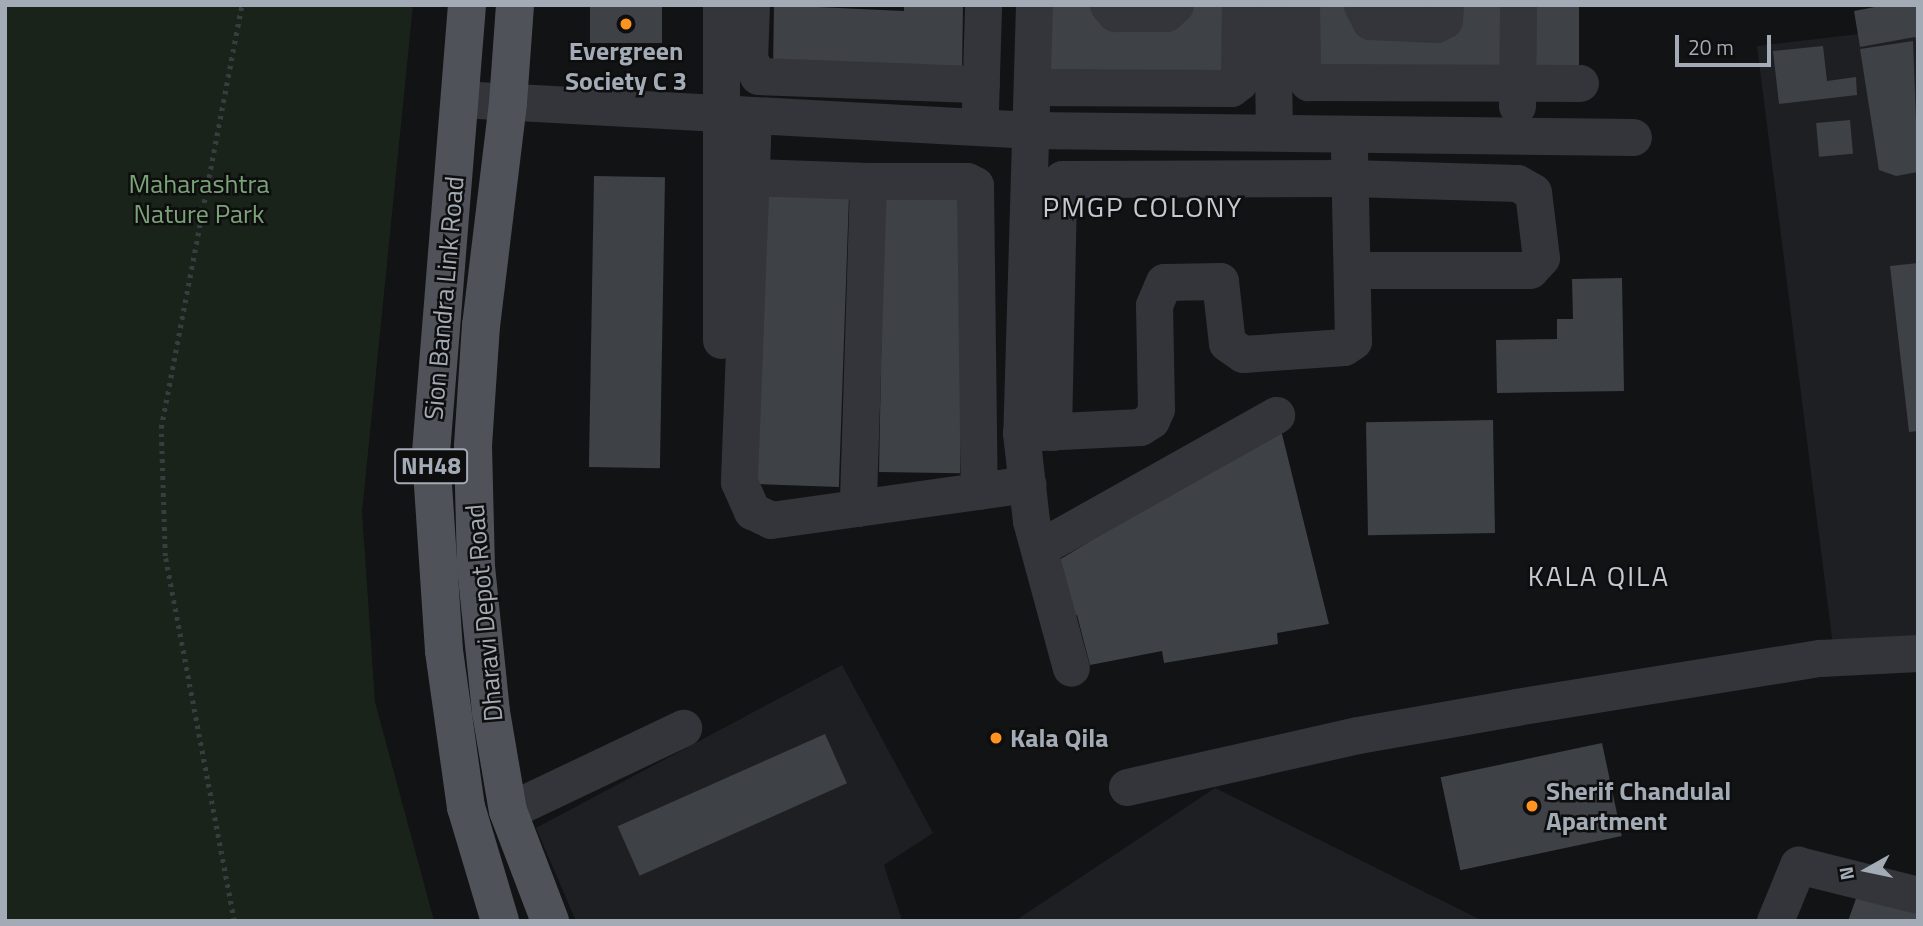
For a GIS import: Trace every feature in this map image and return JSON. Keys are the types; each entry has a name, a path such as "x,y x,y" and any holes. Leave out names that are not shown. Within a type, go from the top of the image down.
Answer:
{"main road":[{"name":"Sion Bandra Link Road","path":"467,5 431,455 435,559 466,807 500,921"},
{"name":"Dharavi Depot Road","path":"515,5 508,103 481,325 473,446 481,638 508,811 550,921"}],"street":[{"path":"721,5 736,114 750,177 739,482 743,497 752,511 771,520 1027,484"},
{"path":"751,5 749,59 758,76 981,84"},
{"path":"980,127 983,5"},
{"path":"1034,5 1031,130 1037,433"},
{"path":"1108,5 1115,13 1166,13 1175,5"},
{"path":"1362,5 1370,22 1436,24 1444,20 1445,5"},
{"path":"1517,135 1518,5"},
{"path":"1033,87 1231,88 1239,82 1271,20"},
{"path":"1271,20 1313,84 1580,83"},
{"path":"1271,20 1273,131"},
{"path":"460,99 1031,130 1633,137"},
{"path":"722,470 736,114"},
{"path":"1037,433 1140,427 1151,420 1156,409 1154,305 1164,282 1220,281 1227,343 1234,351 1344,347 1353,341 1350,177 1346,133"},
{"path":"750,177 967,181 975,185 979,491"},
{"path":"1071,668 1039,548 1027,484 1037,433 1058,185 1062,179 1350,177 1525,184 1535,196 1541,258 1530,270 1353,270"},
{"path":"858,508 868,181"},
{"path":"1039,548 1276,415"},
{"path":"1127,787 1358,736 1516,707 1820,658 1918,653"},
{"path":"508,811 683,728"},
{"path":"1775,921 1797,865 1918,895"}],"path":[{"path":"234,921 165,556 161,428 242,5"}],"shaded area":[{"path":"1918,27 1918,654 1835,662 1757,46"},
{"path":"842,665 933,833 884,865 902,921 576,921 536,828"},
{"path":"1215,788 1350,855 1483,921 1015,921"}],"green space":[{"name":"Maharashtra Nature Park","path":"5,5 413,5 362,512 375,702 434,921 5,921"}],"building":[{"name":"Evergreen Society C 3","path":"590,5 662,5 662,43 590,43"},
{"path":"774,5 904,11 904,5 963,5 962,73 773,70"},
{"path":"1049,5 1235,5 1235,76 1049,76"},
{"path":"1310,5 1502,5 1502,76 1310,76"},
{"path":"1527,5 1579,5 1579,79 1527,79"},
{"path":"1885,5 1918,7 1918,45 1915,37 1860,47 1854,11"},
{"path":"1913,41 1918,172 1896,176 1879,170 1860,49"},
{"path":"1823,46 1827,81 1856,77 1857,95 1779,104 1773,51"},
{"path":"1850,120 1853,154 1819,157 1816,123"},
{"path":"594,176 665,177 660,468 589,467"},
{"path":"884,188 965,189 960,473 879,472"},
{"path":"761,195 849,198 839,487 751,484"},
{"path":"1918,263 1918,431 1909,432 1890,266"},
{"path":"1622,278 1624,391 1497,393 1496,340 1557,339 1557,319 1573,319 1572,279"},
{"path":"1493,420 1495,533 1368,535 1366,422"},
{"path":"1280,426 1329,624 1277,633 1278,644 1164,663 1162,651 1090,665 1077,615 1065,618 1059,560"},
{"path":"825,734 847,783 640,876 618,826"},
{"name":"Sherif Chandulal Apartment","path":"1602,743 1622,836 1460,870 1441,777"},
{"path":"1858,893 1918,912 1918,921 1848,921"}],"place":[{"name":"Evergreen Society C 3","path":"626,24"},
{"name":"Kala Qila","path":"996,738"},
{"name":"Sherif Chandulal Apartment","path":"1532,806"}],"district":[{"name":"PMGP COLONY","path":"1143,207"},
{"name":"KALA QILA","path":"1599,576"}]}
